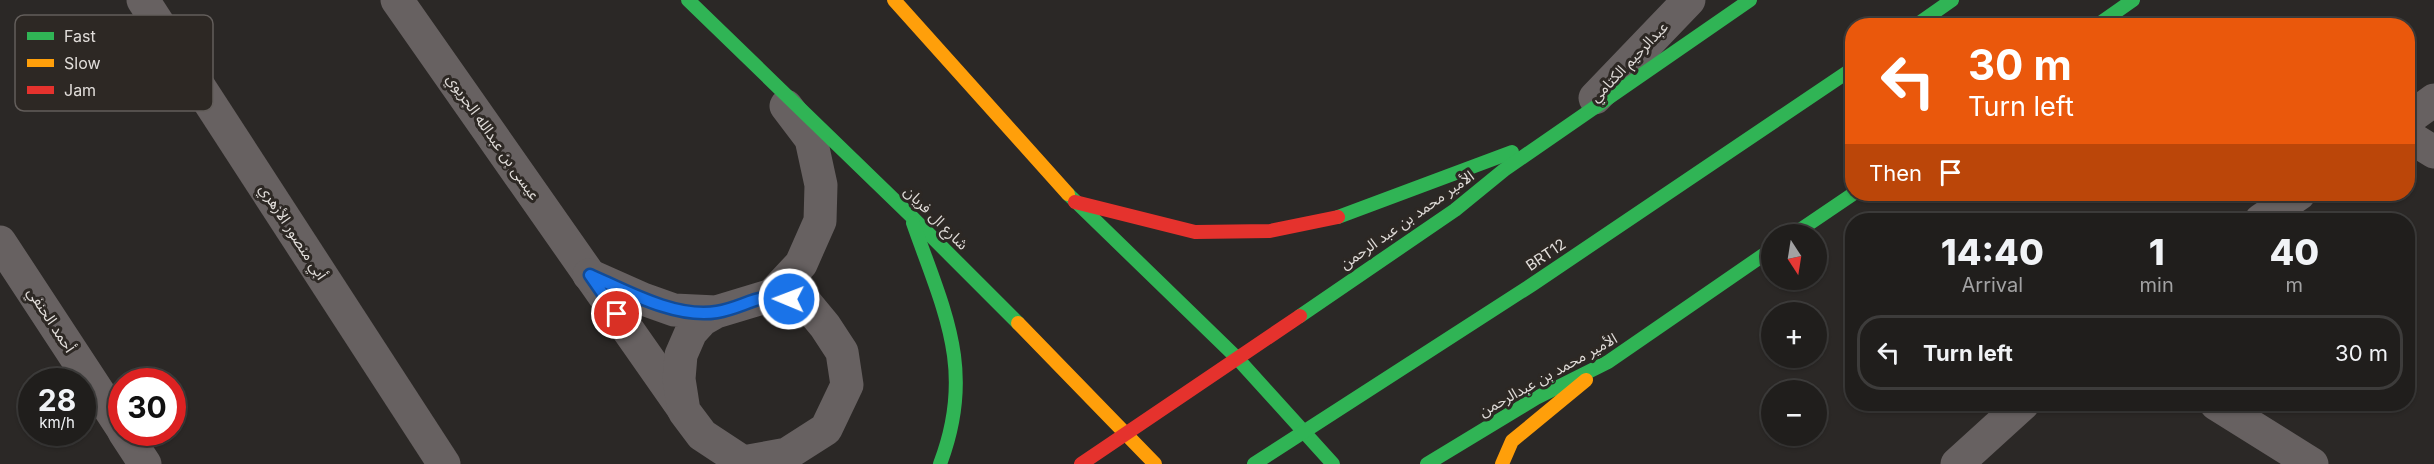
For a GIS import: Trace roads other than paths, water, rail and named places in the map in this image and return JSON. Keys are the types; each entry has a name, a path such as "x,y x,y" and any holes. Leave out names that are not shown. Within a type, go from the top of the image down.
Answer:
{"main road":[{"name":"شارع ال فريان","path":"688,0 911,216 1155,464"},
{"path":"894,0 1075,202 1237,358 1333,464"},
{"name":"الأمير محمد بن عبد الرحمن","path":"1081,464 1455,210 1504,170 1750,0"},
{"path":"1926,18 1952,0"},
{"path":"2107,18 2133,0"},
{"name":"BRT12","path":"1254,464 1533,284 1845,74"},
{"path":"1075,202 1196,232 1270,231 1332,219 1561,130"},
{"path":"1809,224 1845,199"},
{"path":"911,216 947,323 957,374 954,418 940,464"},
{"name":"الأمير محمد بن عبدالرحمن","path":"1427,464 1536,398 1608,362 1761,257"},
{"path":"1502,464 1512,441 1608,362"}],"street":[{"name":"أبي منصور الأزهري","path":"143,0 153,15"},
{"name":"عيسى بن عبدالله الجريوي","path":"397,0 684,411"},
{"name":"عبدالرحيم الكتامي","path":"1561,130 1689,0"},
{"path":"758,68 811,139 821,185 820,221 801,264 772,295 716,312 702,320 691,332 681,355 679,379 684,411 702,435 743,462 787,454 826,429 848,385 842,352 806,303 772,295"},
{"path":"2415,114 2434,100"},
{"name":"أبي منصور الأزهري","path":"213,108 444,464"},
{"path":"2415,140 2434,152"},
{"path":"2271,213 2289,201"},
{"name":"أحمد الحنفي","path":"0,242 108,407"},
{"path":"590,275 674,310 716,312"},
{"path":"1957,464 2015,411"},
{"path":"2227,411 2312,464"},
{"path":"133,446 145,464"}]}
